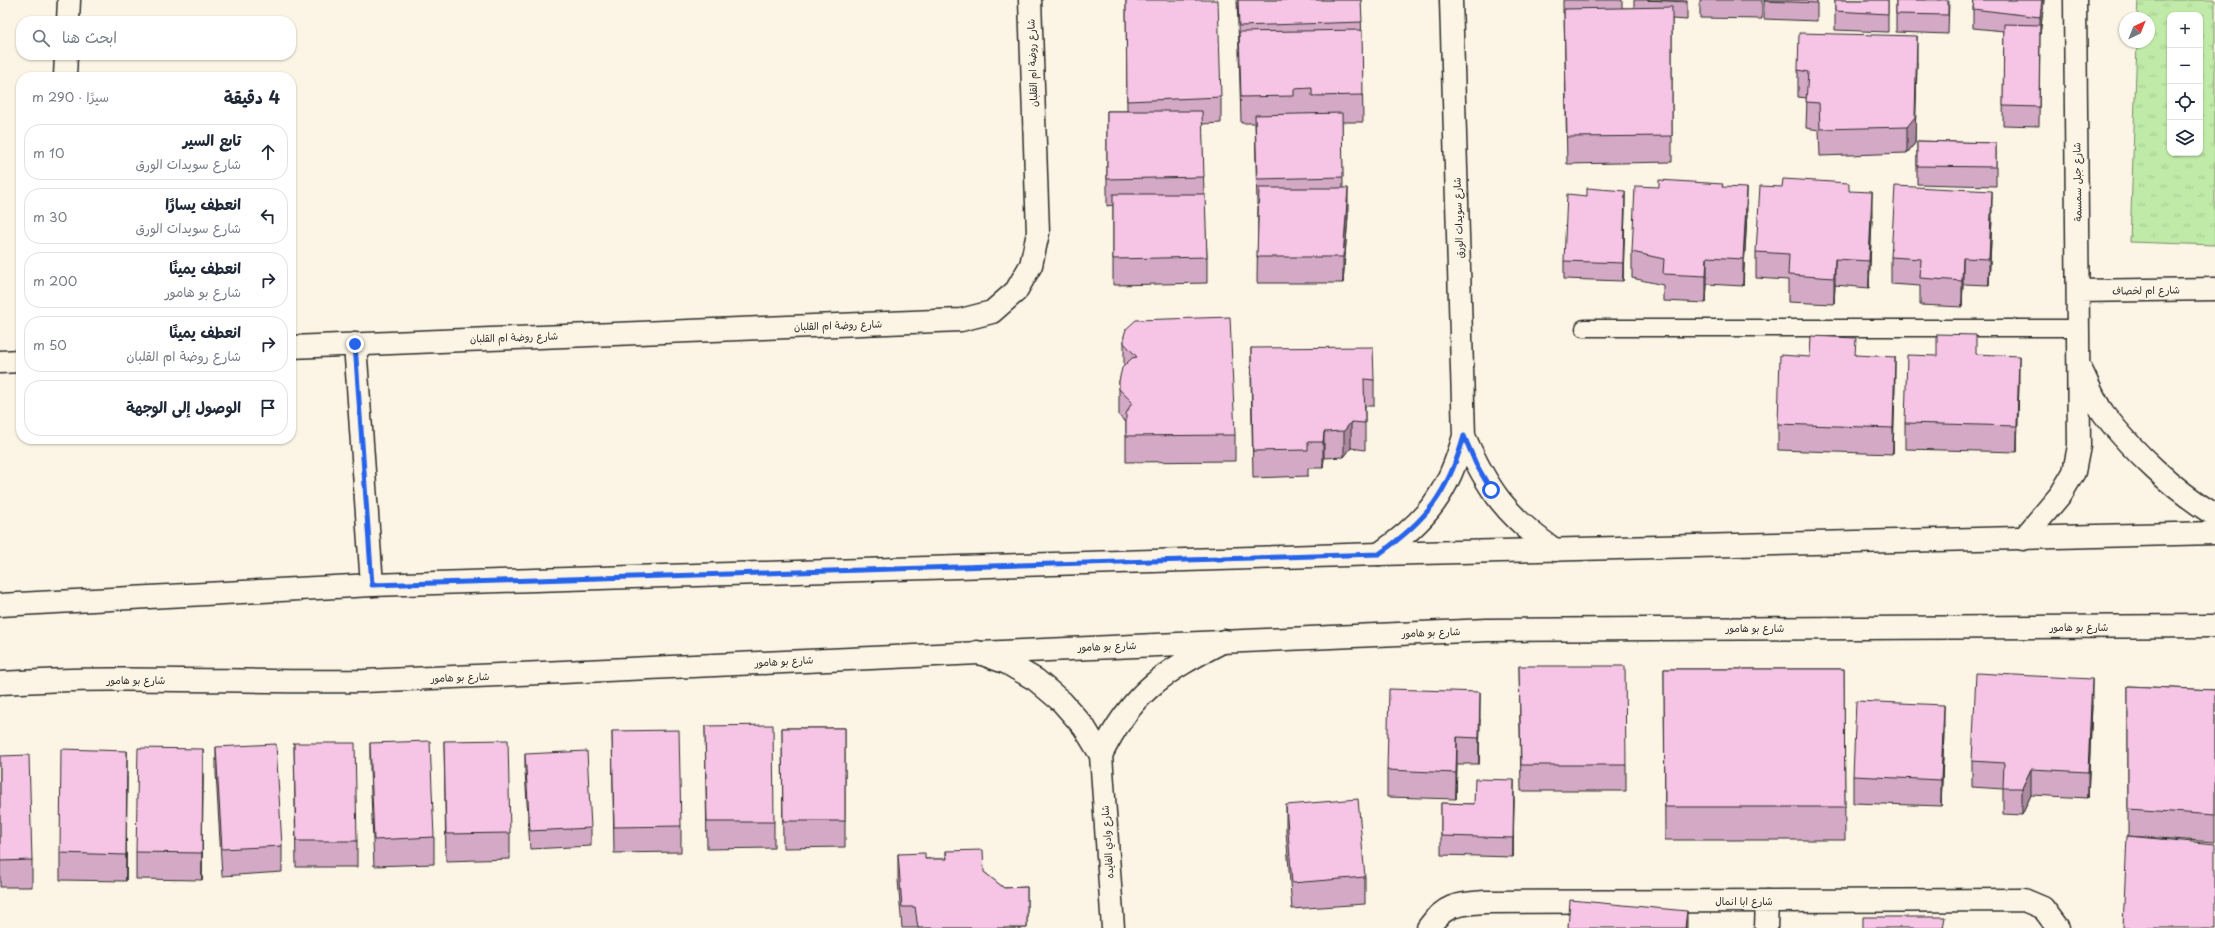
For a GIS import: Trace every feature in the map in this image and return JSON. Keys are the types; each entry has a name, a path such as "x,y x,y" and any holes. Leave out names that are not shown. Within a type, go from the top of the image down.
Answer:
{"street":[{"path":"68,16 69,0"},
{"name":"شارع روضة ام القلبان","path":"296,347 962,320 992,312 1016,291 1020,285 1031,266 1038,233 1030,0"},
{"name":"شارع سويدات الورق","path":"1379,554 1404,537 1425,516 1443,492 1456,465 1464,436 1451,0"},
{"name":"شارع جبل سمسمة","path":"2023,539 2061,494 2074,472 2079,446 2075,0"},
{"path":"65,72 66,60"},
{"name":"شارع ام لخصاف","path":"2078,291 2215,289"},
{"path":"355,344 372,585"},
{"path":"0,362 16,361"},
{"name":"شارع جبل سمسمة","path":"2078,364 2103,413 2128,442 2166,479 2215,515"},
{"name":"شارع سويدات الورق","path":"1464,436 1476,464 1491,490 1509,513 1531,533 1555,550"},
{"path":"0,605 40,601 372,585 1379,554 2215,533"},
{"name":"شارع بو هامور","path":"0,683 54,680 229,680 283,682 364,681 975,652 1487,630 2215,626"},
{"path":"1101,755 1114,729 1126,711 1151,685 1196,655 1225,641"},
{"name":"شارع وادي الفايده","path":"975,652 1006,663 1036,680 1062,702 1084,727 1101,755 1113,928"},
{"name":"شارع ابا انمال","path":"1428,928 1433,920 1453,905 1485,902 2024,900 2042,908 2058,928"},
{"path":"1766,928 1767,901"}],"lane":[{"path":"1584,328 2078,328"}],"green space":[{"path":"2138,0 2215,0 2215,245 2130,242 2137,48 2155,48 2155,12 2137,12"}],"building":[{"path":"1126,0 1218,0 1221,97 1127,101"},
{"path":"1238,0 1361,0 1362,22 1239,26"},
{"path":"1647,0 1687,0 1687,2"},
{"path":"1817,0 1817,3 1764,1"},
{"path":"1835,0 1888,0 1888,14 1835,11"},
{"path":"1896,0 1948,0 1948,15 1896,14"},
{"path":"1974,0 2042,0 2040,17 1973,9"},
{"path":"1672,7 1672,136 1567,137 1564,9"},
{"path":"2004,24 2040,25 2039,107 2003,106"},
{"path":"1362,30 1363,95 1312,96 1312,88 1294,89 1294,96 1241,97 1239,32"},
{"path":"1799,33 1917,36 1915,117 1907,127 1820,129 1819,103 1806,102 1808,72 1798,70"},
{"path":"1107,111 1202,111 1204,177 1107,179"},
{"path":"1342,113 1343,177 1257,179 1255,115"},
{"path":"1917,141 1996,143 1996,167 1917,166"},
{"path":"1783,179 1849,183 1849,191 1872,192 1869,261 1835,259 1834,278 1788,275 1789,254 1756,252 1760,186 1782,187"},
{"path":"1659,180 1723,184 1722,187 1747,188 1743,259 1707,257 1706,276 1663,274 1664,259 1632,252 1635,186 1659,187"},
{"path":"1895,186 1992,191 1989,259 1963,258 1962,281 1920,278 1921,259 1891,257"},
{"path":"1259,188 1348,188 1343,257 1257,257"},
{"path":"1587,188 1625,191 1623,263 1564,261 1567,194 1587,196"},
{"path":"1113,194 1205,194 1207,257 1113,259"},
{"path":"1230,317 1235,435 1126,436 1126,414 1132,402 1119,389 1119,381 1122,368 1132,358 1137,357 1124,343 1126,329 1136,320"},
{"path":"1937,334 1976,335 1976,354 2019,356 2017,426 1905,423 1907,355 1937,356"},
{"path":"1811,336 1856,338 1855,355 1895,357 1893,428 1778,424 1780,355 1810,357"},
{"path":"1373,347 1374,380 1364,379 1365,423 1351,422 1344,431 1324,432 1323,442 1308,442 1308,450 1253,451 1251,348"},
{"path":"1519,666 1625,666 1626,765 1521,765"},
{"path":"1664,669 1844,669 1845,807 1665,807"},
{"path":"1976,673 2092,679 2088,772 2031,769 2022,788 2003,788 2004,763 1972,761"},
{"path":"2128,686 2215,690 2215,815 2128,809"},
{"path":"1389,689 1480,692 1479,738 1457,737 1456,773 1387,770"},
{"path":"1856,701 1944,705 1941,780 1853,776"},
{"path":"773,725 774,822 707,822 705,726"},
{"path":"782,728 845,728 845,821 783,821"},
{"path":"679,730 681,826 614,827 612,731"},
{"path":"508,740 510,833 446,834 444,741"},
{"path":"430,741 434,837 374,840 370,743"},
{"path":"294,743 355,743 357,841 296,841"},
{"path":"276,744 282,846 222,849 216,747"},
{"path":"138,748 203,749 202,853 136,852"},
{"path":"61,749 127,751 126,855 60,853"},
{"path":"587,751 591,828 530,831 525,754"},
{"path":"29,755 32,860 0,861 0,756"},
{"path":"1475,779 1514,780 1513,838 1441,836 1441,803 1474,804"},
{"path":"1358,799 1365,877 1292,883 1286,805"},
{"path":"2127,836 2215,844 2215,928 2123,928"},
{"path":"983,850 984,872 1004,888 1027,887 1027,928 918,928 915,907 902,907 898,854 925,853 925,859 947,859 946,851"},
{"path":"1570,900 1687,911 1685,928 1568,928"},
{"path":"1863,917 1945,917 1943,928 1863,928"}],"route":[{"path":"355,344 372,585 1379,554 1404,537 1425,516 1443,492 1456,465 1464,436 1476,464 1491,490"}]}
